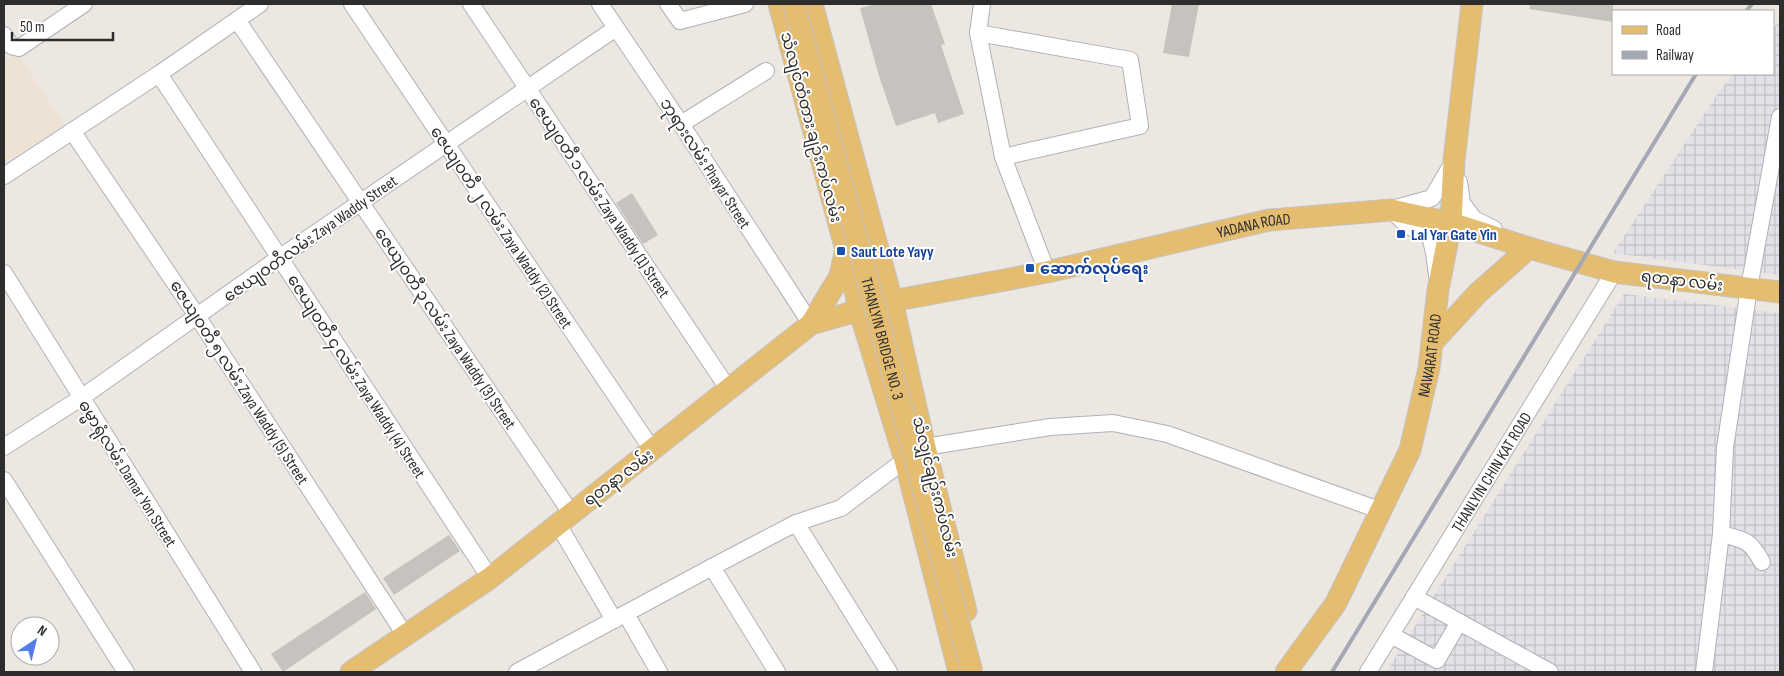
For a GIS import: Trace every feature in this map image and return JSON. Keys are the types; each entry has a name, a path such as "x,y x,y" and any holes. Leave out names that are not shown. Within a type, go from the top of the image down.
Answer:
{"main road":[{"name":"သံလျင်တံတား ချဉ်းကပ်လမ်း","path":"779,4 846,250 860,310"},
{"name":"THANLYIN BRIDGE NO. 3","path":"794,4 972,672"},
{"name":"သံလျင်တံတား ချဉ်းကပ်လမ်း","path":"812,4 892,302"},
{"name":"NAWARAT ROAD","path":"1286,672 1336,603 1410,450 1429,368 1438,290 1451,223 1454,160 1472,4"},
{"path":"788,40 820,32"},
{"name":"YADANA ROAD","path":"892,302 1047,272 1269,220 1391,210 1451,223 1614,272"},
{"path":"1432,343 1478,294 1529,248"},
{"path":"811,324 840,276 846,250"},
{"name":"ရတနာ လမ်း","path":"1614,272 1750,288"},
{"path":"1750,288 1780,292"},
{"name":"ရတနာ လမ်း","path":"351,672 490,578 564,518 653,451 811,324 892,302"},
{"name":"သံလျှင်ချဉ်းကပ်လမ်း","path":"892,302 925,447 982,672"},
{"name":"သံလျှင်ချဉ်းကပ်လမ်း","path":"860,310 905,460 959,672"}],"street":[{"path":"7,40 19,48 84,4"},
{"path":"4,176 159,74 260,4"},
{"name":"ဇေယျဝတီ ၂ လမ်း Zaya Waddy (2) Street","path":"352,4 653,451"},
{"name":"ဇေယျဝတီ ၁ လမ်း Zaya Waddy (1) Street","path":"471,4 728,390"},
{"name":"ဘုရားလမ်း Phayar Street","path":"600,4 681,124 811,324"},
{"path":"668,4 680,21 745,4"},
{"path":"982,4 978,33 1002,157 1047,272"},
{"name":"ဇေယျဝတီ ၃ လမ်း Zaya Waddy (3) Street","path":"237,20 361,203 564,518 620,617 659,672"},
{"name":"ဇေယျဝတီလမ်း Zaya Waddy Street","path":"4,447 81,398 279,258 616,28"},
{"path":"978,33 1130,60 1140,126 1002,157"},
{"path":"681,124 766,71"},
{"name":"ဇေယျဝတီ ၄ လမ်း Zaya Waddy (4) Street","path":"159,74 490,578"},
{"path":"1704,672 1721,534 1725,448 1750,288 1780,117"},
{"name":"ဇေယျဝတီ ၅ လမ်း Zaya Waddy (5) Street","path":"72,131 197,316 405,635"},
{"path":"1391,210 1432,198 1454,160"},
{"path":"1454,160 1460,184 1462,203 1474,219 1529,248"},
{"path":"1391,210 1408,226 1430,236 1438,290"},
{"name":"THANLYIN CHIN KAT ROAD","path":"1368,672 1614,272"},
{"name":"ဓမ္မာရုံလမ်း Damar Yon Street","path":"4,273 253,672"},
{"path":"517,672 536,668 620,617 796,523 842,508 925,447 1050,427 1113,423 1167,434 1382,511"},
{"path":"4,480 126,672"},
{"path":"796,523 889,672"},
{"path":"1721,534 1743,540 1754,547 1762,562"},
{"path":"712,567 777,672"},
{"path":"1414,598 1550,672"},
{"path":"1391,635 1437,660 1459,622"}],"shaded area":[{"path":"1780,20 1780,275 1613,253 1720,90 1733,75 1774,75 1774,28"},
{"path":"16,52 64,124 4,164 4,60"},
{"path":"1624,294 1780,313 1780,672 1386,672"}],"building":[{"path":"876,4 931,4 945,44 941,45 964,114 938,123 935,113 896,126 879,76 860,8"},
{"path":"1172,4 1199,4 1189,57 1163,53"},
{"path":"1530,4 1613,4 1612,22 1529,9"},
{"path":"632,193 658,235 643,244 616,203"},
{"path":"449,535 460,551 394,595 383,578"},
{"path":"365,592 376,609 283,672 271,654"}],"railway":[{"path":"1747,10 1752,4"},
{"path":"1332,672 1695,75"}],"place":[{"name":"Lal Yar Gate Yin","path":"1401,234"},
{"name":"Saut Lote Yayy","path":"841,251"},
{"name":"ဆောက်လုပ်ရေး","path":"1030,268"}]}
